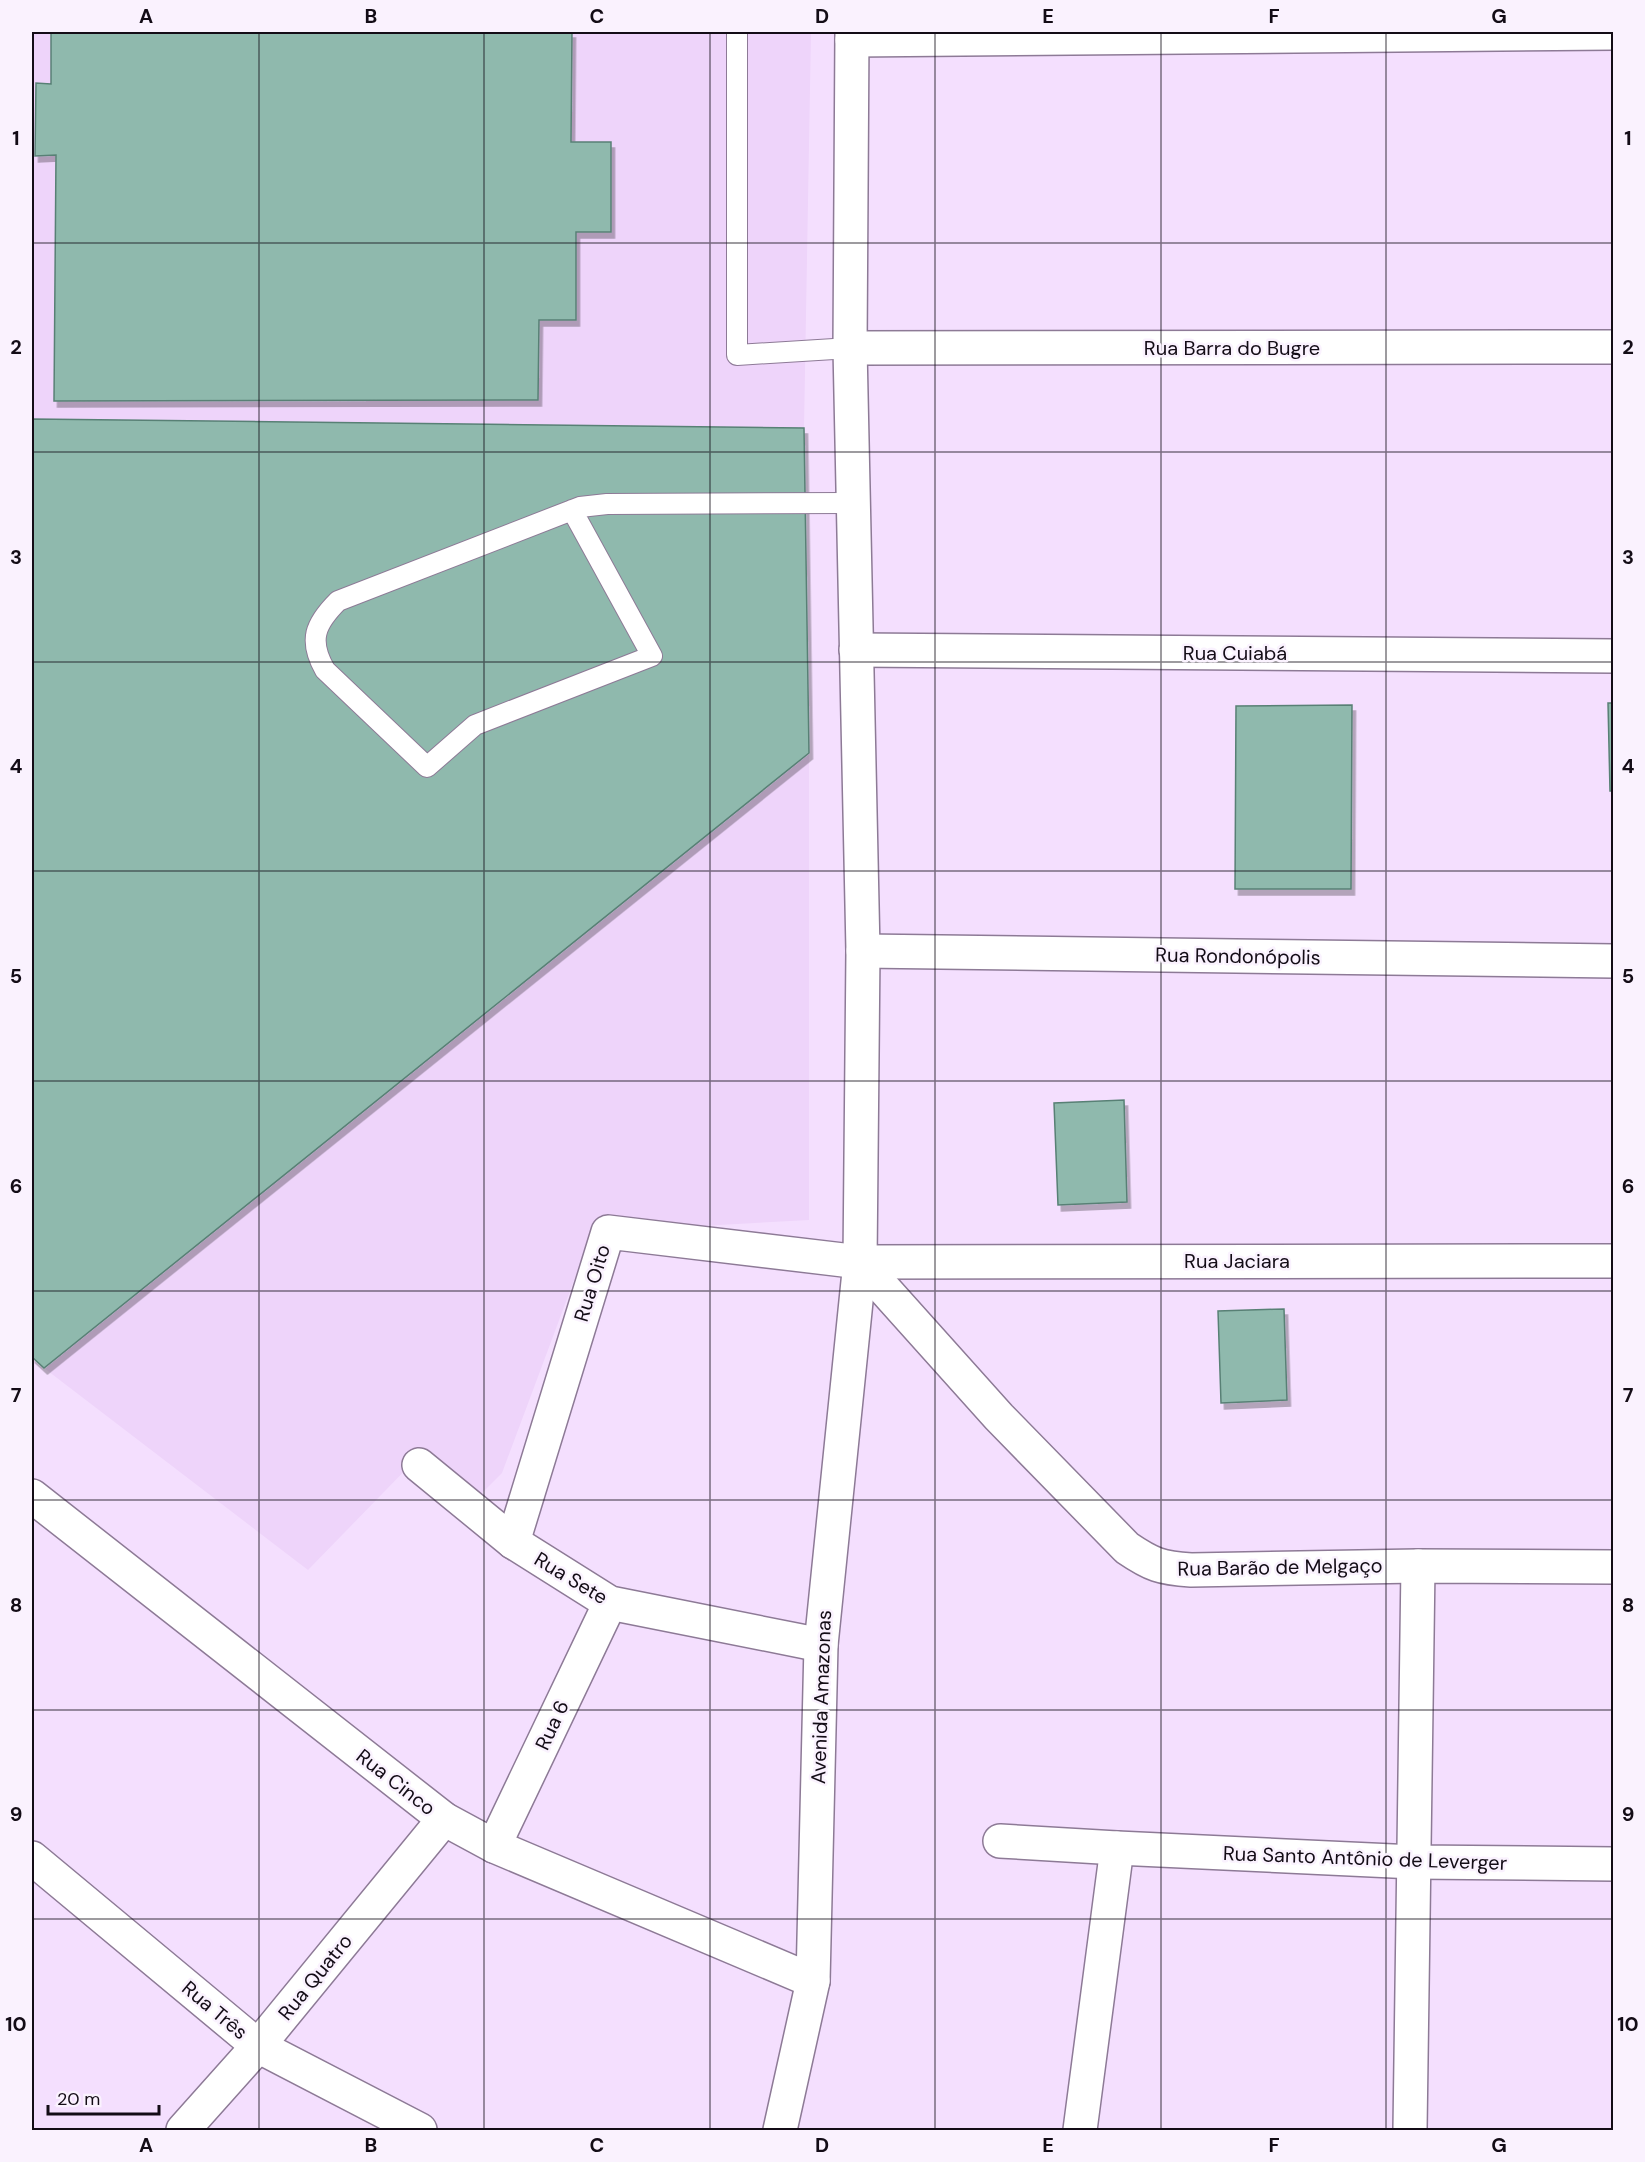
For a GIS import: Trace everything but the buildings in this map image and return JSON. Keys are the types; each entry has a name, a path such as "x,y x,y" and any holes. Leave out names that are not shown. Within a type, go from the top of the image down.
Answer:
{"street":[{"path":"852,36 1614,33"},
{"name":"Avenida Amazonas","path":"780,2130 813,1981 821,1645 860,1262 862,951 850,348 852,36"},
{"name":"Rua Barra do Bugre","path":"850,348 1614,347"},
{"name":"Rua Cuiabá","path":"856,650 1614,656"},
{"name":"Rua Rondonópolis","path":"862,951 1614,961"},
{"name":"Rua Oito","path":"513,1542 608,1232 860,1262"},
{"name":"Rua Jaciara","path":"860,1262 1614,1260"},
{"name":"Rua Barão de Melgaço","path":"860,1262 999,1417 1127,1548 1148,1562 1166,1568 1191,1570 1418,1566 1614,1567"},
{"name":"Rua Sete","path":"419,1465 513,1542 610,1603 821,1645"},
{"name":"Rua Cinco","path":"32,1496 444,1820 494,1846 813,1981"},
{"path":"1410,2130 1418,1566"},
{"name":"Rua 6","path":"494,1846 610,1603"},
{"name":"Rua Quatro","path":"183,2130 258,2046 444,1820"},
{"name":"Rua Santo Antônio de Leverger","path":"1000,1841 1414,1862 1614,1864"},
{"path":"1080,2130 1117,1848"},
{"name":"Rua Três","path":"32,1858 258,2046 420,2130"}],"lane":[{"path":"737,32 737,355 850,348"},
{"path":"572,510 652,656 475,725 427,767 325,670 317,657 315,635 322,616 338,601 572,510 580,507 607,504 853,503"}],"shaded area":[{"path":"32,32 811,32 804,428 32,419"},
{"path":"809,753 809,1220 592,1232 502,1473 478,1497 420,1455 308,1570 44,1368"}]}
